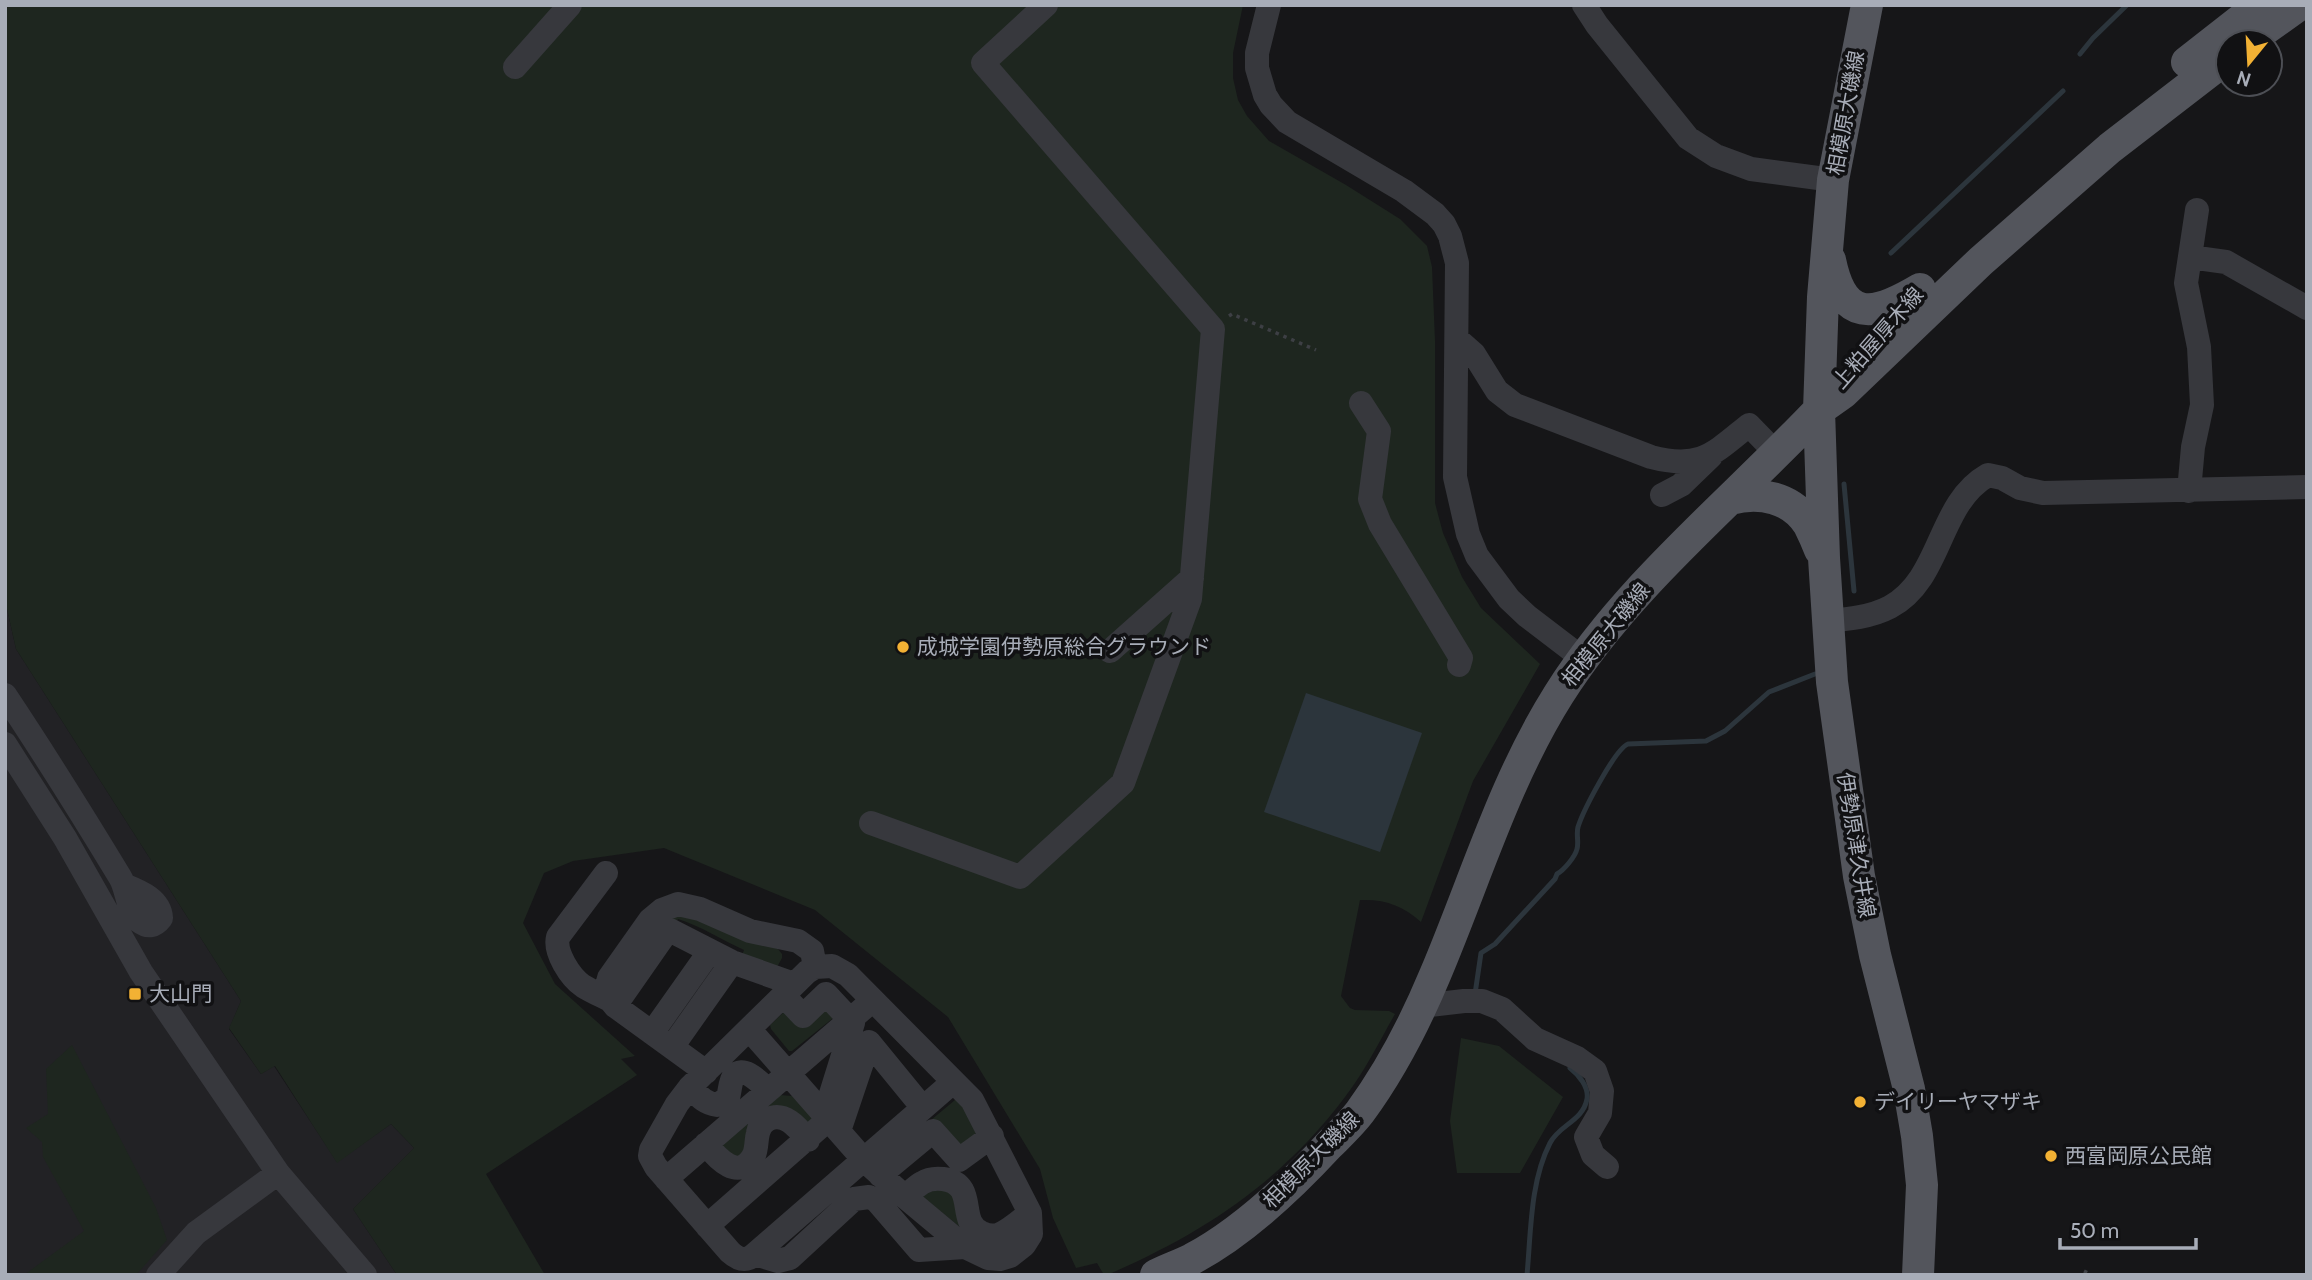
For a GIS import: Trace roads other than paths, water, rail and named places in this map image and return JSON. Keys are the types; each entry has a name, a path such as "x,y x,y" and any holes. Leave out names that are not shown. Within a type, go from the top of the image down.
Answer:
{"main road":[{"name":"相模原大磯線","path":"1156,1275 1194,1258 1252,1218 1306,1170 1359,1114 1398,1053 1421,1006 1500,810 1557,697 1582,658 1659,570 1819,411 1820,336 1833,180 1867,5"},
{"name":"上粕屋厚木線","path":"1819,411 1843,371 1920,289 2084,142 2260,5"},
{"path":"2267,28 2299,5"},
{"name":"上粕屋厚木線","path":"1819,411 1843,393 1981,261 2110,148 2214,68"},
{"path":"1827,245 1834,280 1841,295 1850,303 1877,309 1893,305 1920,289"},
{"name":"伊勢原津久井線","path":"1819,411 1832,682 1859,876 1875,955 1909,1089 1917,1136 1922,1185 1918,1275"},
{"path":"1730,499 1753,495 1787,503 1808,522 1824,558"}],"street":[{"path":"515,68 570,5"},
{"path":"871,823 1020,877 1123,783 1190,599 1213,329 983,63 1046,5"},
{"path":"1269,5 1256,53 1257,68 1265,96 1278,114 1287,122 1404,191 1444,224 1457,264 1455,477 1468,534 1477,555 1509,599 1582,658"},
{"path":"1584,5 1605,36 1688,138 1716,156 1751,169 1833,180"},
{"path":"2189,491 2193,447 2202,405 2199,346 2186,283 2197,210"},
{"path":"2190,257 2226,262 2307,308"},
{"path":"1457,339 1474,354 1497,391 1515,405 1651,457 1671,462 1687,462 1711,455"},
{"path":"1361,403 1379,431 1370,499 1380,524 1461,658 1459,665"},
{"path":"1662,495 1681,485 1711,455 1749,425 1777,454"},
{"path":"1827,621 1869,615 1892,606 1910,591 1924,575 1961,498 1975,483 1988,475 2002,478 2020,488 2043,493 2307,487"},
{"path":"1110,651 1192,578"},
{"path":"1152,649 1180,627"},
{"path":"5,695 126,886"},
{"path":"5,744 65,838 141,972 278,1173 365,1275"},
{"path":"606,873 558,937 555,946 580,984 662,1040 698,1080 701,1099 708,1103 717,1105 728,1098 734,1075 738,1073 745,1073 768,1090"},
{"path":"611,1003 606,990 609,978 659,925 670,906 688,905 750,931 798,941 812,951 815,967"},
{"path":"659,925 789,989 803,1016 826,994 853,1023 831,1121"},
{"path":"662,1040 721,957"},
{"path":"749,1029 872,1168 965,1247 988,1258 1000,1259 1010,1256 1024,1245 1031,1234 1030,1213 992,1136 972,1100 840,969 832,966 815,967 789,989 749,1029 698,1080 677,1104 651,1150 652,1161 666,1179 738,1259 747,1259 755,1254 872,1168 933,1131 959,1160 992,1136"},
{"path":"666,1179 873,1000"},
{"path":"1421,1006 1473,1001 1502,1009 1535,1039 1577,1058 1595,1071 1602,1091 1600,1113 1586,1137 1593,1156 1607,1167"},
{"path":"708,1226 831,1121 869,1042 923,1108"},
{"path":"872,1168 923,1108 953,1082"},
{"path":"706,1143 724,1164 735,1167 749,1161 755,1153 758,1130 763,1122 773,1117 783,1117 797,1126 808,1140"},
{"path":"158,1275 196,1233 278,1173"},
{"path":"905,1197 921,1183 934,1179 948,1180 963,1191 971,1224 979,1232 989,1235 999,1234 1030,1213"},
{"path":"755,1254 778,1261 790,1258 854,1199 862,1197 876,1200 919,1250 965,1247"},
{"path":"755,1254 770,1275"}],"waterway":[{"path":"2080,54 2127,5"},
{"path":"1891,253 2063,91"},
{"path":"1844,484 1854,591"},
{"path":"1475,994 1481,953 1495,944 1572,859 1578,846 1578,827 1586,808 1622,748 1628,744 1706,741 1725,731 1769,692 1815,674"},
{"path":"1527,1275 1532,1208 1543,1158 1554,1137 1581,1113 1587,1099 1583,1082 1570,1068"}],"place":[{"name":"成城学園伊勢原総合グラウンド","path":"903,647"},
{"name":"大山門","path":"135,994"},
{"name":"デイリーヤマザキ","path":"1860,1102"},
{"name":"西富岡原公民館","path":"2051,1156"}]}
